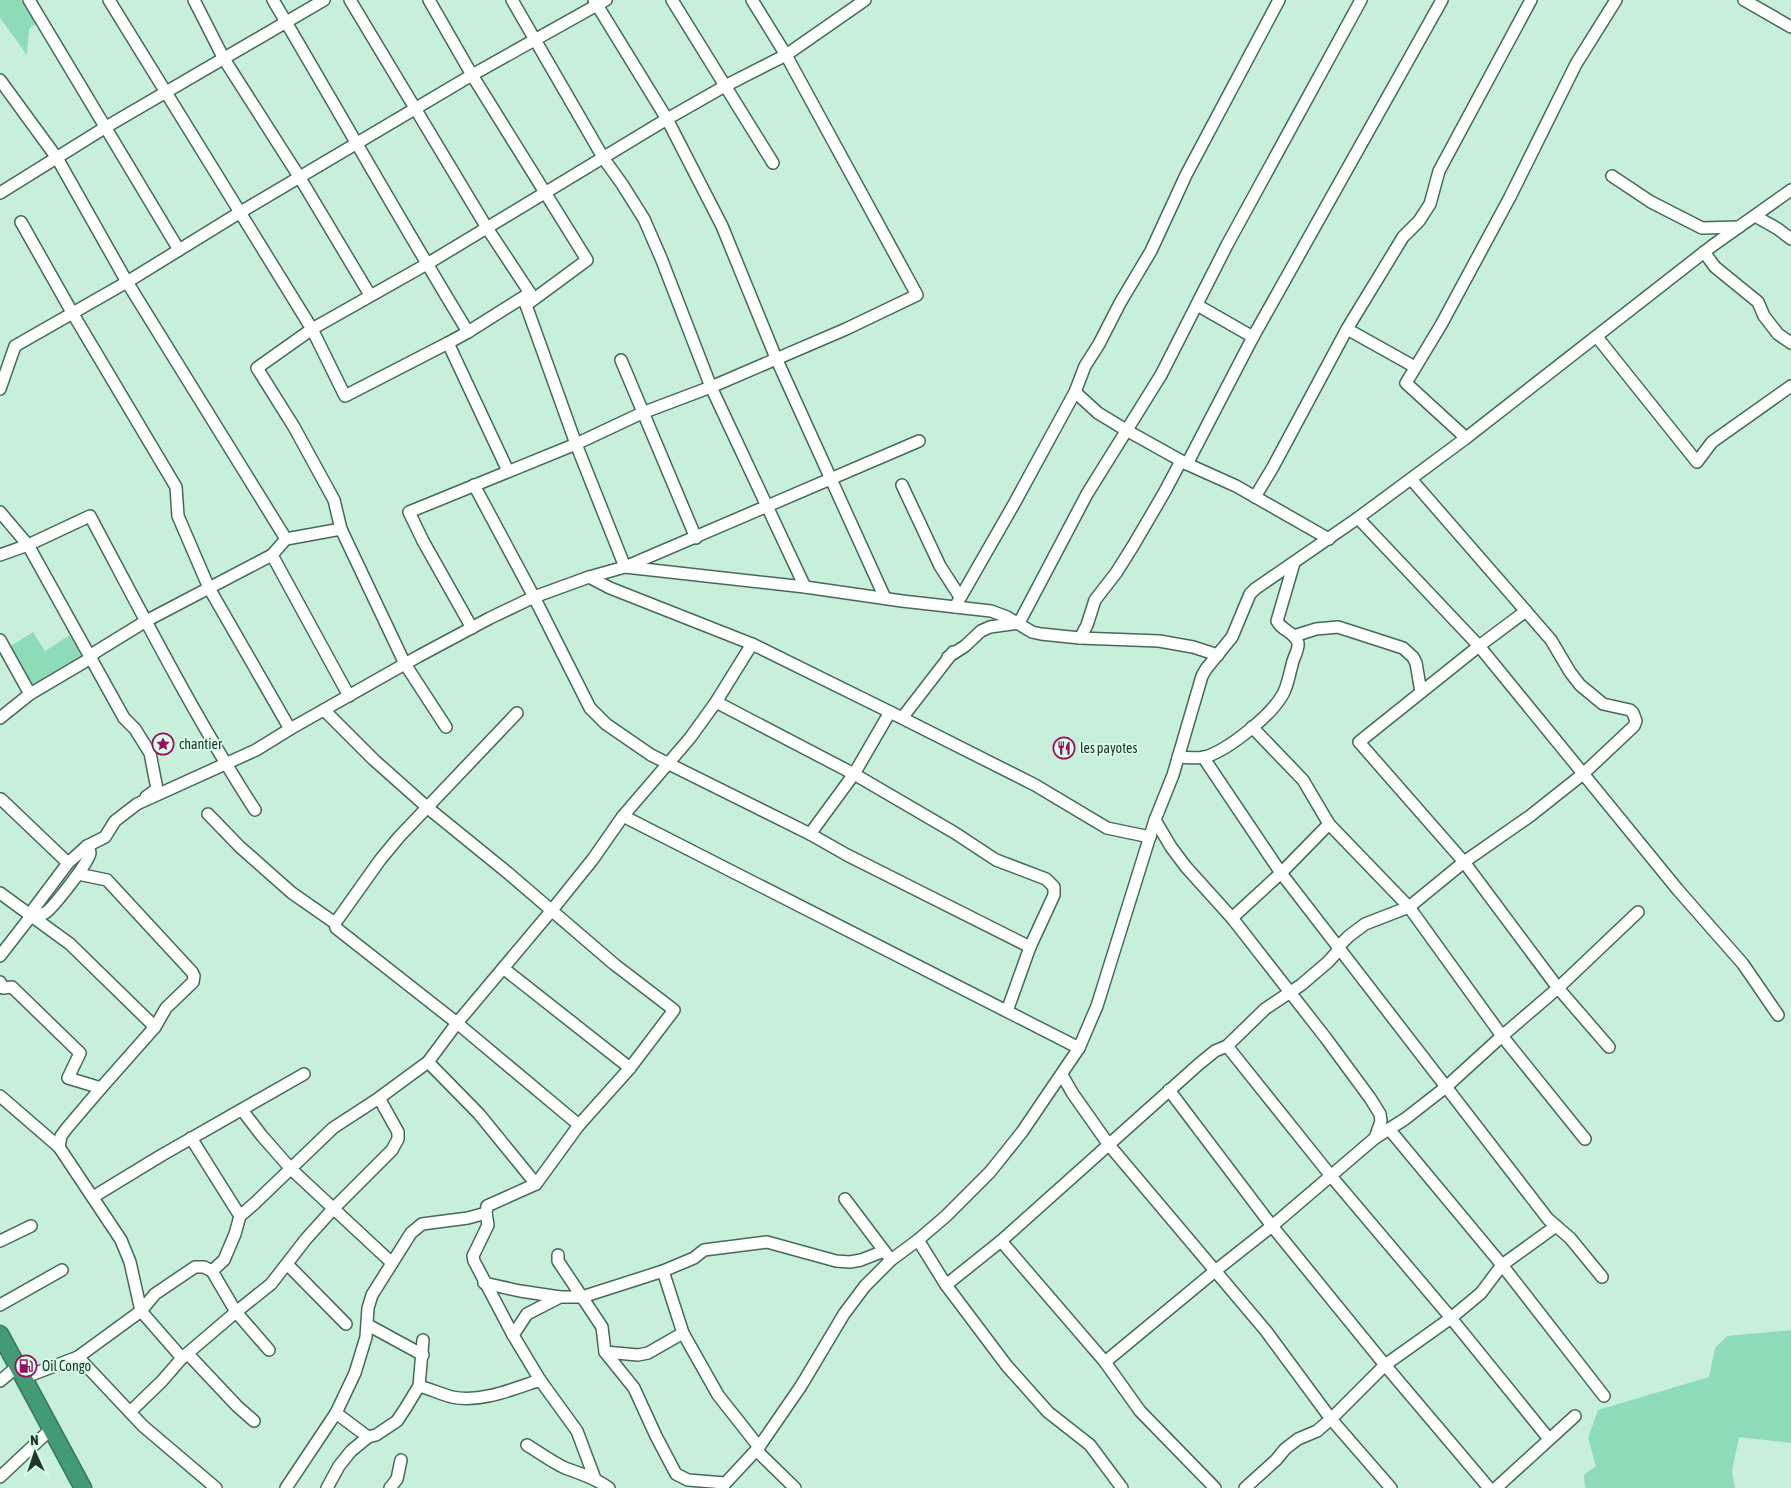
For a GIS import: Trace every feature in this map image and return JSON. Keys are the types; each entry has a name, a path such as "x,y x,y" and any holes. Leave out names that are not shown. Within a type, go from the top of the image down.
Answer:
{"highway":[{"path":"0,1334 83,1488"}],"street":[{"path":"28,0 179,250"},
{"path":"109,0 312,329 345,396 468,332 530,293"},
{"path":"194,0 224,59 300,178 370,295"},
{"path":"273,0 468,332"},
{"path":"0,193 106,127 324,0"},
{"path":"350,0 487,228 530,293"},
{"path":"429,0 472,75 587,260 526,305"},
{"path":"512,0 604,159 644,219 711,387 805,587"},
{"path":"672,0 773,163"},
{"path":"472,628 423,541 409,512 576,444 642,413 711,387 846,329 917,295 786,55 752,0"},
{"path":"446,727 405,664 341,530 334,500 294,427 257,368 312,329 427,264 604,159 667,119 725,86 786,55 848,4 865,0"},
{"path":"958,602 1075,392 1085,366 1151,251 1189,170 1279,0"},
{"path":"1019,623 1087,494 1161,375 1227,245 1361,0"},
{"path":"1080,638 1087,625 1095,600 1116,573 1184,463 1442,0"},
{"path":"1255,497 1347,328 1402,237 1419,220 1430,204 1439,171 1530,0"},
{"path":"1466,438 1406,383 1441,325 1510,198 1576,64 1616,0"},
{"path":"1744,0 1791,26"},
{"path":"0,389 15,346 73,314 239,213 599,2 667,119 722,226 776,358 885,598"},
{"path":"0,80 57,158 127,282 286,539"},
{"path":"1612,176 1651,202 1702,228 1740,227"},
{"path":"484,1283 560,1297 582,1297 663,1271 694,1258 704,1250 766,1242 836,1261 850,1262 887,1255 918,1240 962,1201 990,1172 1022,1132 1079,1048 1097,1006 1155,820 1178,758 1202,676 1232,637 1250,594 1329,539 1466,438 1704,252 1791,190"},
{"path":"1755,216 1791,239"},
{"path":"21,222 73,314 176,487 178,516 209,588 290,729"},
{"path":"1704,252 1715,267 1758,302 1778,334 1791,343"},
{"path":"530,293 526,305 576,444 625,567"},
{"path":"1197,305 1253,337"},
{"path":"1347,328 1415,367"},
{"path":"1597,337 1698,462 1712,442 1791,386"},
{"path":"448,342 508,471"},
{"path":"621,360 696,538"},
{"path":"1075,392 1098,413 1126,430 1184,463 1255,497 1329,539"},
{"path":"137,804 256,750 405,664 534,597 589,577 625,567 919,441"},
{"path":"946,1285 1001,1241 1204,1060 1227,1046 1265,1009 1301,985 1328,962 1337,952 1338,947 1349,936 1365,924 1409,907 1464,862 1530,816 1583,774 1634,726 1635,716 1630,710 1603,704 1580,684 1570,672 1551,640 1411,479"},
{"path":"474,485 534,597 590,708 606,724 651,755 810,834 847,856 1030,947"},
{"path":"902,485 958,602"},
{"path":"0,512 28,545 124,718 135,729 150,753 157,789 115,821 105,837 87,846 68,863 0,956"},
{"path":"0,555 28,545 90,516 225,763 255,810"},
{"path":"1358,518 1479,646 1678,890 1744,964 1755,984 1778,1015"},
{"path":"0,718 30,694 91,658 94,652 146,621 272,555 286,539 341,530"},
{"path":"272,555 349,696"},
{"path":"1178,758 1204,757 1224,749 1274,707 1288,685 1292,663 1298,648 1297,641 1294,636 1280,627 1278,621 1294,563"},
{"path":"625,567 885,598 958,602 999,613 1032,632 1080,638 1159,641 1193,647 1218,655"},
{"path":"589,577 610,588 752,644 1035,785 1107,828 1150,837"},
{"path":"902,718 948,657 991,611"},
{"path":"1526,611 1479,646 1360,742 1464,862 1558,988 1608,1047"},
{"path":"948,657 965,646 980,631 1019,623"},
{"path":"1294,636 1316,629 1338,627 1403,648 1413,657 1416,663 1421,692"},
{"path":"0,640 30,694"},
{"path":"212,1270 224,1260 240,1216 291,1169 301,1157 333,1128 379,1098 428,1062 457,1022 593,859 623,816 669,763 716,702 752,644"},
{"path":"716,702 854,774 955,833 996,860 1046,879 1054,887 1054,895 1030,947 1007,1011"},
{"path":"324,710 374,760 428,808 552,910 614,964 674,1010 630,1068 579,1125 536,1184 487,1206 488,1224 473,1256 484,1283 513,1335 540,1380 577,1431 595,1479"},
{"path":"810,834 854,774 890,712"},
{"path":"517,713 380,860 336,923 336,928 338,932 457,1022 579,1125"},
{"path":"1252,727 1303,780 1330,824 1409,907 1502,1036 1585,1139"},
{"path":"1204,757 1281,873 1548,1219 1570,1238 1602,1277"},
{"path":"0,799 68,863"},
{"path":"208,814 240,847 292,893 336,923"},
{"path":"623,816 1079,1048"},
{"path":"1155,820 1171,847 1186,867 1232,918 1377,1108 1381,1121 1375,1138"},
{"path":"1232,918 1330,824"},
{"path":"30,916 46,913 78,874 90,856 87,846"},
{"path":"59,1147 62,1136 101,1088 155,1028 166,1008 193,982 194,976 107,880 78,874"},
{"path":"0,894 70,944 155,1028"},
{"path":"1105,1362 1272,1226 1375,1138 1405,1119 1446,1086 1558,988 1638,912"},
{"path":"503,968 630,1068"},
{"path":"0,982 3,988 12,987"},
{"path":"12,987 80,1053 68,1078 101,1088"},
{"path":"0,995 12,987"},
{"path":"1227,1046 1331,1176 1550,1439"},
{"path":"428,1062 479,1114 536,1184"},
{"path":"93,1196 304,1074"},
{"path":"1062,1075 1108,1145 1266,1331 1331,1419 1391,1488"},
{"path":"1169,1090 1272,1226 1385,1365 1489,1488"},
{"path":"0,1096 59,1147 93,1196 121,1240 130,1262 141,1311 185,1356 254,1421"},
{"path":"130,1412 185,1356 271,1284 333,1209 392,1150 398,1139 398,1132 379,1098"},
{"path":"242,1110 291,1169 392,1263"},
{"path":"1389,1129 1502,1265 1604,1396"},
{"path":"191,1138 240,1216"},
{"path":"845,1199 887,1255"},
{"path":"286,1488 336,1413 355,1374 366,1337 368,1308 372,1295 412,1233 422,1224 468,1218 486,1213"},
{"path":"0,1241 31,1226"},
{"path":"1246,1488 1286,1449 1298,1440 1317,1431 1331,1419 1385,1365 1451,1318 1481,1293 1502,1265 1556,1226"},
{"path":"918,1240 946,1285 1007,1366 1048,1412 1090,1445 1122,1488"},
{"path":"1001,1241 1105,1362 1140,1411 1215,1488"},
{"path":"558,1255 558,1261 602,1327 605,1352 634,1388 676,1474 688,1480 723,1486 758,1449 801,1386 844,1314 887,1255"},
{"path":"287,1264 346,1324"},
{"path":"0,1381 20,1372 78,1357 141,1311 155,1294 195,1267 204,1266 212,1270 236,1312 269,1350"},
{"path":"0,1305 62,1270"},
{"path":"663,1271 683,1333 718,1395 758,1449 795,1488"},
{"path":"513,1335 527,1314 560,1297"},
{"path":"368,1325 423,1355"},
{"path":"605,1352 648,1353 683,1333"},
{"path":"327,1488 351,1451 368,1437 376,1435 397,1421 419,1386 423,1340"},
{"path":"78,1357 157,1438 216,1488"},
{"path":"419,1386 452,1396 474,1398 510,1390 540,1380"},
{"path":"336,1413 368,1437"},
{"path":"1496,1488 1575,1416"},
{"path":"0,1477 51,1430"},
{"path":"528,1445 564,1467 595,1479 609,1488"},
{"path":"390,1488 397,1479 401,1460"}],"green space":[{"path":"0,0 21,0 36,24 29,29 27,55 0,18"},
{"path":"33,632 45,651 70,635 82,656 33,686 9,647"},
{"path":"1791,1330 1791,1443 1739,1437 1732,1471 1735,1488 1585,1488 1584,1475 1596,1466 1588,1438 1598,1410 1709,1377 1715,1348 1727,1336"}],"place":[{"name":"chantier","path":"163,744"},
{"name":"les payotes","path":"1064,748"},
{"name":"Oil Congo","path":"26,1366"}]}
